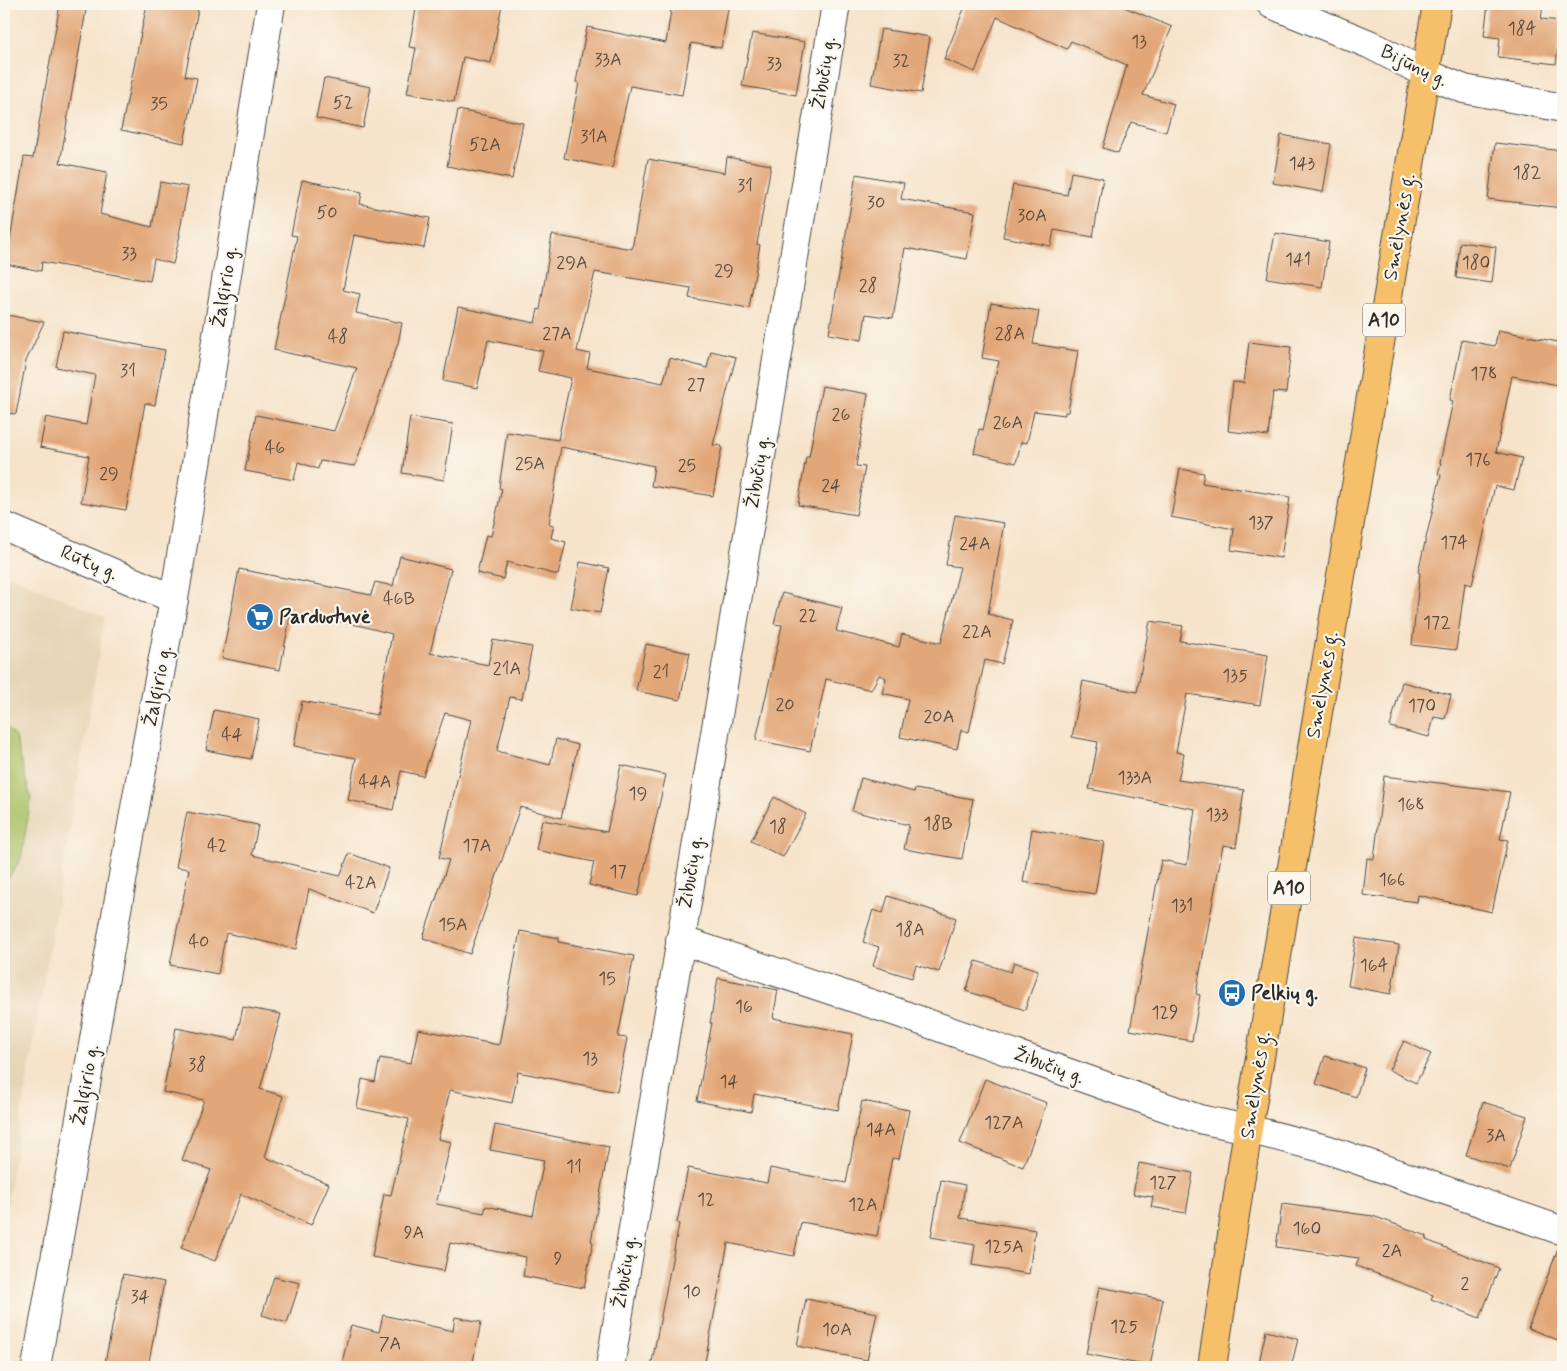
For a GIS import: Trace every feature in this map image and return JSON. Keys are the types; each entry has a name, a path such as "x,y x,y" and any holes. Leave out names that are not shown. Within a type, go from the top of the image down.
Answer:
{"highway":[{"name":"Smėlynės g.","path":"1212,1367 1248,1129 1436,4"}],"street":[{"name":"Žalgirio g.","path":"36,1367 174,599 272,4"},
{"name":"Žibučių g.","path":"610,1367 836,4"},
{"name":"Bijūnų g.","path":"1271,4 1369,44 1464,89 1563,108"},
{"name":"Rūtų g.","path":"4,526 174,599"},
{"name":"Žibučių g.","path":"680,940 896,1012 1199,1119 1248,1129"},
{"path":"1248,1129 1326,1149 1563,1231"}],"shaded area":[{"path":"4,573 105,617 4,1219"}],"green space":[{"path":"4,724 15,737 31,799 21,859 4,885"}],"building":[{"path":"60,4 87,4 60,163 107,172 100,214 152,227 160,182 188,187 173,264 154,259 150,281 42,262 41,271 6,264 24,157 33,158"},
{"path":"147,4 199,4 185,76 197,78 184,143 121,130"},
{"path":"417,4 502,4 491,63 463,57 454,102 407,93 416,48 409,47"},
{"path":"672,4 729,4 721,48 691,43 682,95 630,86 612,168 564,158 579,83 576,82 587,27 666,43"},
{"path":"966,4 1117,4 1172,27 1143,95 1174,104 1166,132 1131,122 1118,153 1103,148 1127,65 1071,41 1067,49 997,17 975,72 944,59"},
{"path":"1488,4 1543,4 1541,19 1561,21 1556,64 1498,57 1500,38 1484,36"},
{"path":"881,29 930,37 921,93 871,84"},
{"path":"752,33 805,42 796,95 742,86"},
{"path":"324,78 371,87 363,128 316,118"},
{"path":"458,110 523,123 512,179 447,166"},
{"path":"1281,135 1331,144 1323,192 1273,183"},
{"path":"1495,143 1563,151 1562,208 1488,199"},
{"path":"727,157 771,165 757,244 760,245 749,308 689,298 691,288 595,272 577,351 590,354 587,368 663,383 670,358 707,368 711,351 736,357 713,445 722,446 713,496 651,486 654,466 561,447 549,524 554,525 551,538 566,542 558,575 507,562 503,579 477,573 486,535 491,536 502,489 499,488 507,432 558,440 571,378 538,371 543,351 488,340 477,388 443,381 458,307 535,323 538,309 540,310 552,235 632,249 648,159 725,173"},
{"path":"1071,172 1103,178 1093,237 1054,230 1051,246 1003,237 1013,185 1067,195"},
{"path":"856,174 904,183 901,199 975,212 967,259 905,248 893,318 866,314 862,340 829,334"},
{"path":"302,180 362,192 360,204 430,218 424,248 354,235 343,290 360,294 356,313 402,323 398,343 355,466 320,461 318,469 298,462 294,480 245,471 256,415 334,431 357,368 274,350 297,236 291,235"},
{"path":"1275,233 1329,242 1322,287 1267,278"},
{"path":"1460,242 1496,247 1492,283 1456,278"},
{"path":"991,303 1039,311 1033,344 1078,351 1068,412 1065,412 1065,415 1034,411 1027,443 1021,442 1016,463 974,453 979,429 983,430 999,361 982,358"},
{"path":"7,315 44,322 26,361 16,414 4,413 4,333"},
{"path":"1498,330 1563,343 1563,386 1512,376 1496,452 1522,458 1514,490 1495,486 1472,585 1465,583 1456,650 1412,645 1420,573 1418,572 1441,475 1438,474 1453,401 1450,400 1462,340 1495,346"},
{"path":"63,331 165,350 155,405 145,403 126,510 81,502 89,456 40,447 46,417 86,425 95,375 56,367"},
{"path":"1249,342 1291,347 1286,393 1273,392 1268,436 1228,431 1233,382 1244,383"},
{"path":"822,386 868,394 856,466 865,467 856,515 798,505 806,457 809,457"},
{"path":"410,417 453,424 444,480 402,473"},
{"path":"1180,469 1204,473 1202,483 1290,497 1281,558 1231,550 1234,529 1171,517"},
{"path":"955,515 1004,523 988,614 1013,620 1002,664 985,660 969,732 961,730 957,749 900,737 908,699 882,693 886,678 879,675 871,690 826,679 810,751 756,740 782,625 774,624 782,593 842,608 836,631 899,647 902,634 941,643 960,567 946,565"},
{"path":"400,556 451,569 430,653 488,665 493,640 532,647 522,699 510,697 497,751 550,765 556,739 578,745 561,818 520,807 470,954 423,938 449,860 439,858 471,720 445,713 423,776 401,771 393,810 348,800 356,758 294,746 302,701 377,715 392,634 291,612 280,670 222,658 239,569 371,595 375,582 393,586"},
{"path":"580,562 609,568 600,613 571,608"},
{"path":"1150,621 1183,626 1180,641 1268,655 1260,705 1187,694 1176,752 1184,754 1178,780 1244,790 1236,847 1223,845 1196,994 1200,995 1192,1041 1130,1030 1161,860 1187,865 1195,809 1089,789 1098,742 1072,737 1083,681 1137,692"},
{"path":"646,644 690,653 680,700 636,691"},
{"path":"1402,682 1451,695 1445,719 1434,717 1429,737 1390,727"},
{"path":"214,710 259,719 251,759 206,750"},
{"path":"621,765 666,775 638,896 589,885 594,862 536,850 542,820 607,832"},
{"path":"1384,776 1510,792 1500,839 1508,840 1492,912 1418,895 1417,902 1363,895 1367,858 1374,859"},
{"path":"861,778 914,792 915,789 973,799 962,859 904,849 909,825 852,811"},
{"path":"774,797 806,814 783,857 751,841"},
{"path":"187,812 258,825 252,855 340,876 349,853 389,868 373,913 309,889 296,949 226,933 218,974 170,965 189,869 176,867"},
{"path":"1032,829 1104,842 1095,894 1023,882"},
{"path":"888,896 956,918 939,972 916,965 912,978 873,966 879,947 863,942 873,910 883,913"},
{"path":"520,931 559,938 558,942 634,956 618,1037 627,1038 617,1092 518,1072 512,1103 450,1090 438,1139 451,1142 436,1204 484,1213 486,1206 533,1216 544,1160 490,1150 495,1125 609,1147 584,1288 523,1276 526,1257 450,1243 444,1271 372,1257 384,1194 391,1195 409,1119 357,1108 362,1079 375,1082 380,1058 411,1063 418,1029 499,1045"},
{"path":"1356,938 1399,945 1391,994 1348,986"},
{"path":"976,961 1011,972 1014,962 1038,970 1025,1010 966,991"},
{"path":"718,978 778,990 773,1018 853,1034 838,1110 754,1094 751,1112 697,1101 712,1023 710,1023"},
{"path":"243,1007 281,1014 260,1089 283,1096 265,1157 329,1184 311,1225 241,1194 215,1261 181,1248 211,1170 182,1160 204,1100 163,1092 176,1028 236,1040"},
{"path":"1404,1041 1431,1054 1416,1083 1389,1070"},
{"path":"1325,1056 1365,1068 1356,1097 1316,1084"},
{"path":"985,1079 1047,1103 1023,1167 960,1143"},
{"path":"862,1101 909,1110 899,1159 892,1158 877,1236 801,1222 794,1256 728,1243 704,1367 651,1367 688,1168 767,1183 770,1168 846,1183"},
{"path":"1483,1102 1527,1116 1510,1169 1466,1155"},
{"path":"1139,1163 1193,1173 1186,1213 1151,1207 1153,1197 1133,1194"},
{"path":"941,1180 965,1185 960,1218 1035,1230 1029,1274 972,1265 975,1245 931,1237"},
{"path":"1282,1204 1373,1216 1427,1236 1426,1240 1499,1268 1480,1318 1431,1299 1433,1295 1356,1266 1359,1258 1276,1247"},
{"path":"1559,1246 1563,1246 1563,1342 1528,1328"},
{"path":"123,1274 164,1282 148,1367 104,1367"},
{"path":"274,1277 300,1283 287,1323 262,1315"},
{"path":"1099,1287 1163,1299 1150,1366 1086,1354"},
{"path":"806,1299 877,1313 867,1360 797,1346"},
{"path":"383,1315 453,1331 455,1317 481,1322 472,1367 341,1367 351,1325 379,1332"},
{"path":"1266,1331 1298,1339 1291,1367 1258,1367"}],"place":[{"name":"Parduotuvė","path":"260,617"},
{"name":"Pelkių g.","path":"1232,993"}]}
